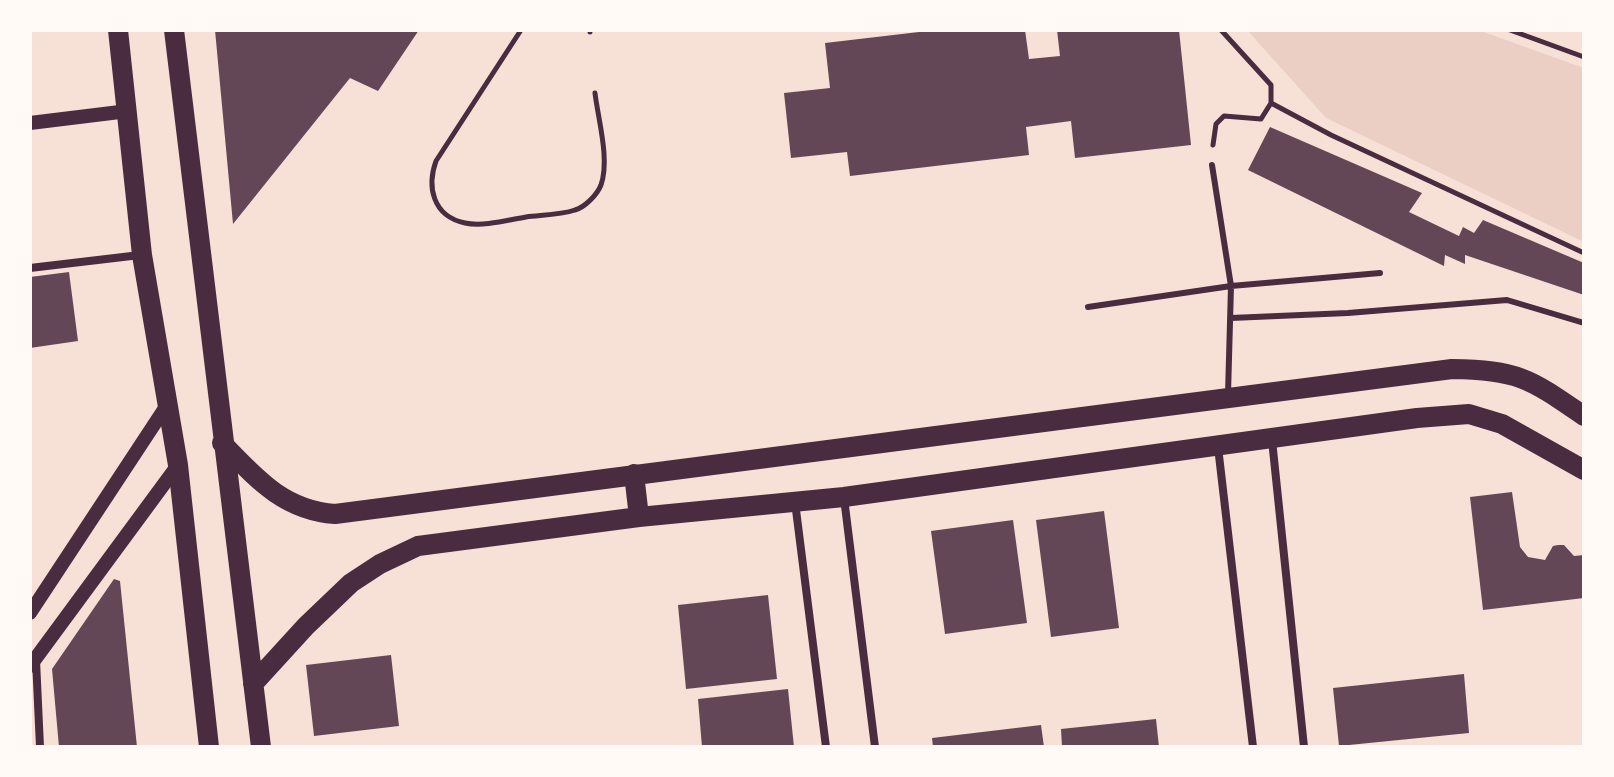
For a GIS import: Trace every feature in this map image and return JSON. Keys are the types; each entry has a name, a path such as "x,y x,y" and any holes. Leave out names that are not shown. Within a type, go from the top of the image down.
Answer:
{"main road":[{"path":"118,30 142,255 178,465 209,747"},
{"path":"174,30 261,747"},
{"path":"222,443 280,498 303,509 335,514 1384,375 1497,369 1533,381 1584,416"},
{"path":"253,684 327,604 351,583 405,551 639,517 844,497 1417,418 1469,414 1502,424 1584,470"},
{"path":"634,474 639,517"}],"street":[{"path":"30,123 128,111"},
{"path":"30,268 142,255"},
{"path":"30,613 167,405"},
{"path":"1272,440 1304,747"},
{"path":"1218,447 1253,747"},
{"path":"40,747 33,662 178,465"},
{"path":"844,497 875,747"},
{"path":"795,502 826,747"}],"lane":[{"path":"1212,165 1231,286 1228,398"},
{"path":"1088,307 1231,286 1380,273"},
{"path":"1231,318 1348,313 1507,300 1584,323"}],"path":[{"path":"521,30 436,161 429,181 432,195 451,217 465,223 490,222 577,210 591,199 601,186 603,167 595,93"},
{"path":"1212,165 1216,124 1224,116 1232,114 1261,119 1271,103 1271,85 1221,30"},
{"path":"1510,30 1584,57"},
{"path":"1271,103 1331,135 1584,253"}],"shaded area":[{"path":"1247,30 1478,30 1584,68 1584,242 1326,118"}],"building":[{"path":"215,30 419,30 378,91 350,78 233,224"},
{"path":"936,30 1025,30 1029,59 1060,56 1057,30 1179,30 1191,145 1075,158 1071,121 1026,127 1029,155 850,176 847,152 791,158 784,93 830,88 825,43"},
{"path":"1270,127 1422,193 1409,212 1459,236 1463,227 1474,233 1483,220 1584,263 1584,295 1465,255 1465,264 1445,255 1444,266 1248,170"},
{"path":"69,272 78,341 30,348 30,277"},
{"path":"1512,492 1520,547 1528,557 1545,560 1553,546 1558,545 1564,545 1574,556 1584,555 1584,598 1483,610 1470,497"},
{"path":"1104,511 1119,628 1051,637 1036,520"},
{"path":"1013,520 1027,623 945,634 931,531"},
{"path":"114,579 120,581 137,747 59,747 52,669"},
{"path":"768,595 777,679 686,689 678,605"},
{"path":"391,655 399,726 314,736 306,665"},
{"path":"1464,674 1469,733 1339,746 1333,688"},
{"path":"788,689 794,747 702,747 698,699"},
{"path":"1156,719 1159,747 1062,747 1061,729"},
{"path":"1041,725 1044,747 933,747 932,738"}]}
